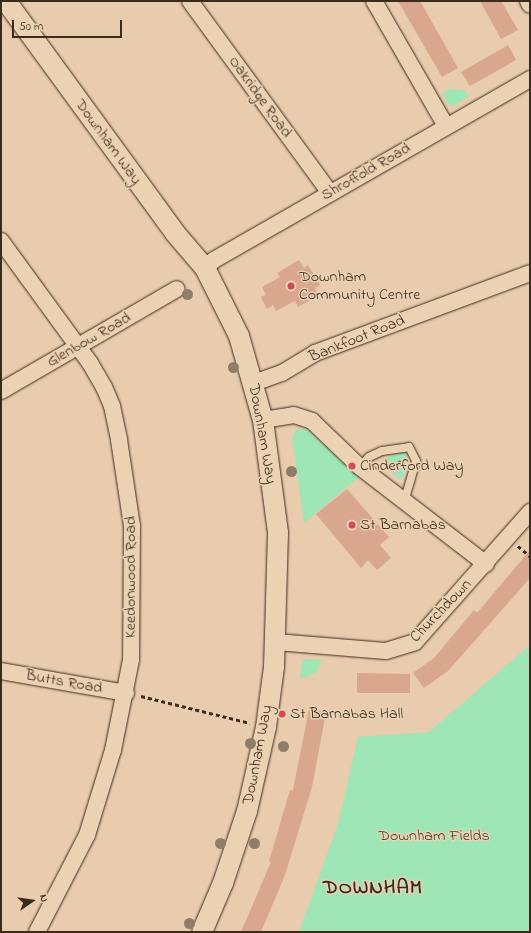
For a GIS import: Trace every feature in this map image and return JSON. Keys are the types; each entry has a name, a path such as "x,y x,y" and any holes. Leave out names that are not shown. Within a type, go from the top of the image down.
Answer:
{"street":[{"name":"Downham Way","path":"6,1 175,233 205,268 239,336 254,383 263,420 278,533 276,642 266,727 247,811 224,883 202,932"},
{"name":"Oakridge Road","path":"190,1 330,193"},
{"path":"374,1 446,126"},
{"path":"528,1 530,5"},
{"name":"Shroffold Road","path":"205,268 330,193 530,79"},
{"name":"Keedonwood Road","path":"1,241 90,362 112,406 126,476 134,570 126,693 113,750 87,836 37,932"},
{"name":"Bankfoot Road","path":"254,383 282,373 315,353 530,273"},
{"name":"Glenbow Road","path":"1,391 177,289"},
{"path":"263,420 294,415 312,421 360,467 486,564"},
{"name":"Churchdown","path":"276,642 386,651 406,647 424,634 530,512"},
{"name":"Butts Road","path":"1,671 126,693"}],"lane":[{"path":"360,467 369,457 382,451 409,447 416,461 404,502"}],"path":[{"path":"126,693 266,727"}],"green space":[{"path":"449,89 464,90 469,96 454,106 448,104 442,94"},
{"path":"297,429 305,429 360,476 304,523 292,438"},
{"path":"407,450 404,476 399,479 385,465 383,459"},
{"name":"Downham Fields","path":"530,645 530,932 299,932 338,824 358,737 429,732"},
{"path":"306,659 322,660 316,673 300,679 302,662"}],"building":[{"path":"398,1 420,1 458,68 442,77"},
{"path":"480,1 501,1 518,30 501,39"},
{"path":"508,45 516,60 470,86 461,72"},
{"name":"Downham Community Centre","path":"299,260 304,268 308,265 320,285 315,288 319,295 298,307 295,301 276,311 273,305 267,309 261,297 266,295 262,287 280,277 277,273"},
{"name":"St Barnabas","path":"347,489 389,537 380,545 391,558 377,570 368,560 361,568 316,514"},
{"path":"530,550 530,578 448,671 424,688 413,673 434,658 474,610 477,613"},
{"path":"357,673 410,674 410,693 357,693"},
{"path":"309,709 326,712 312,787 285,875 261,932 241,932 271,862 269,861 290,790 293,790"}],"place":[{"name":"Downham Community Centre","path":"291,286"},
{"name":"Cinderford Way","path":"352,466"},
{"name":"St Barnabas","path":"352,525"},
{"name":"St Barnabas Hall","path":"282,714"}],"district":[{"name":"DOWNHAM","path":"373,888"}]}
